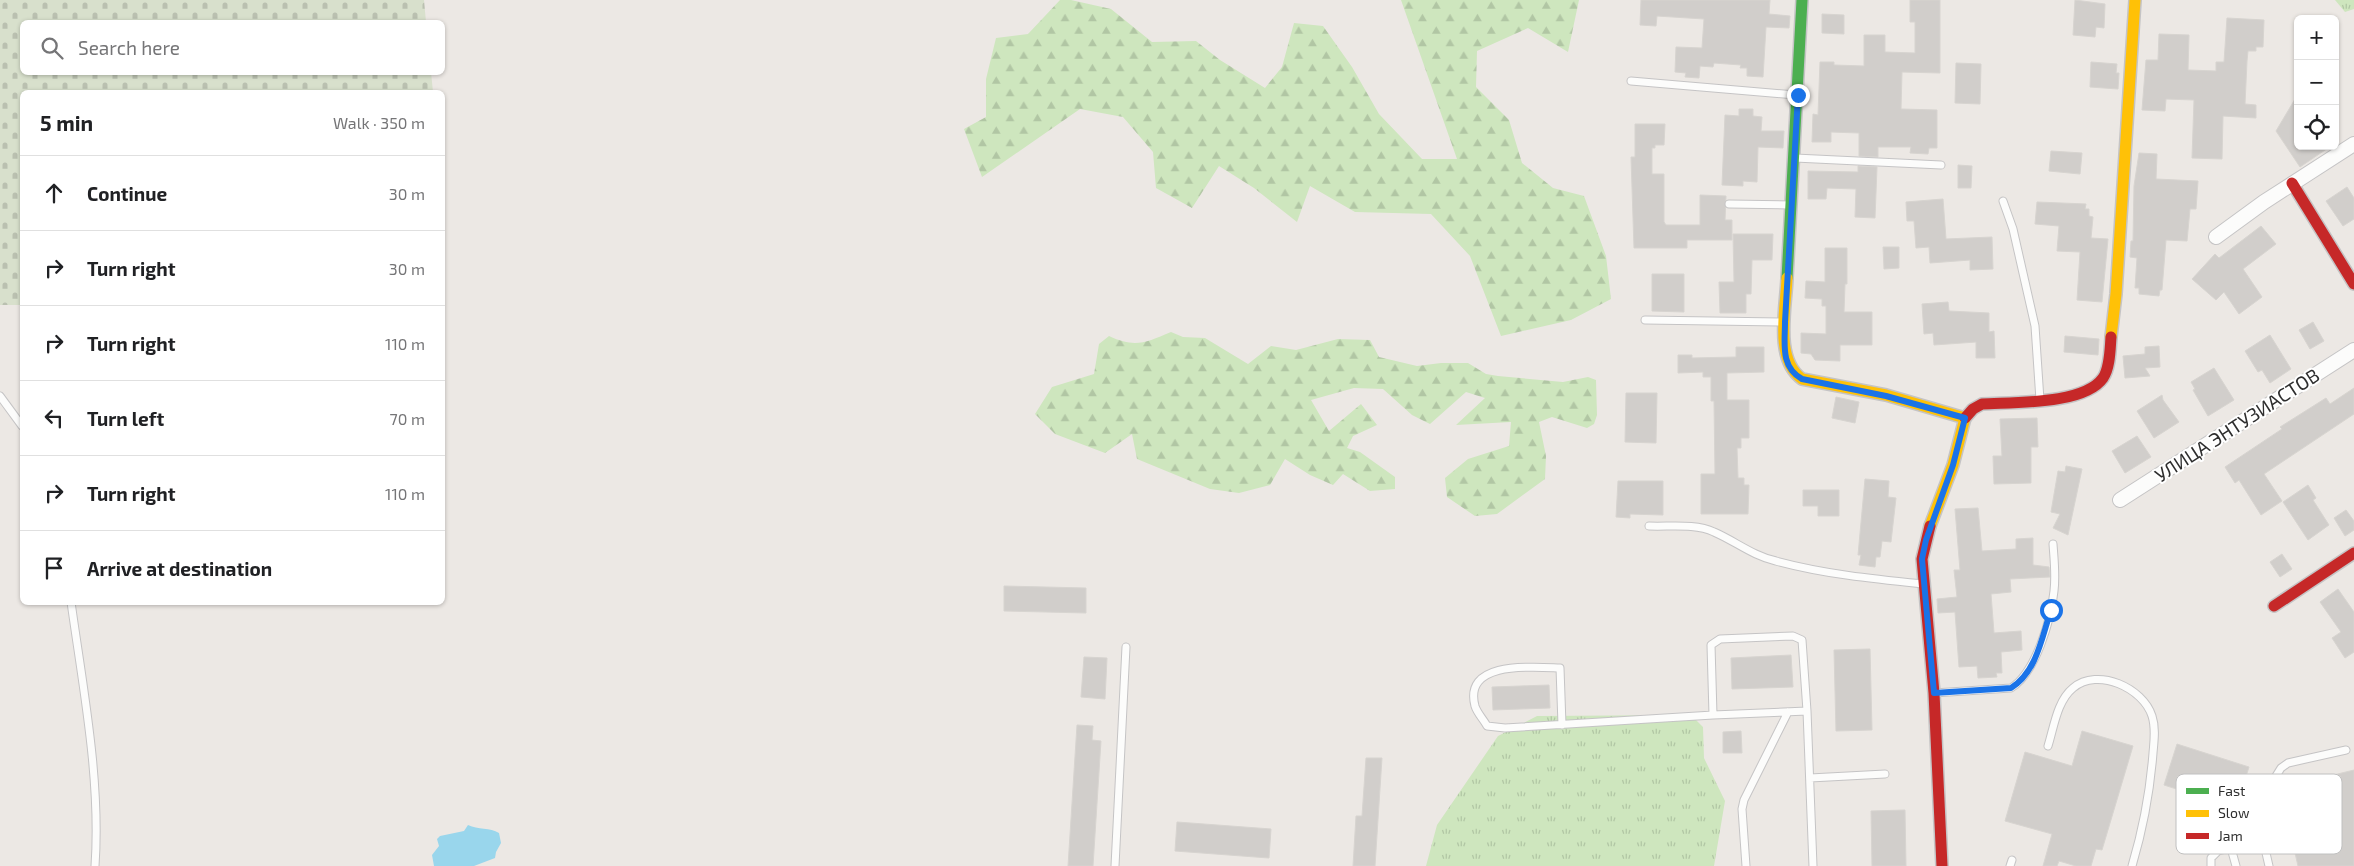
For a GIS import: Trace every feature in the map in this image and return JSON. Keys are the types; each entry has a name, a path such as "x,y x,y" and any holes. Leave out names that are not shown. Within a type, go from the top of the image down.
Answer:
{"street":[{"path":"1802,0 1785,322 1784,352 1787,365 1793,374 1802,379 1886,396 1965,418"},
{"path":"1942,866 1934,693 1923,584 1922,559 1926,540 1953,465 1965,418 1973,409 1982,404 2040,400 2080,394 2092,388 2103,378 2108,363 2116,294 2135,0"},
{"path":"2216,238 2292,183 2354,144"},
{"path":"2292,183 2354,284"},
{"name":"УЛИЦА ЭНТУЗИАСТОВ","path":"2120,500 2354,350"},
{"path":"2274,606 2354,553"}],"lane":[{"path":"1631,81 1798,95"},
{"path":"1795,158 1941,165"},
{"path":"2003,202 2013,229 2035,326 2040,400"},
{"path":"1729,204 1792,205"},
{"path":"1645,320 1785,322"},
{"path":"0,396 20,423"},
{"path":"1649,526 1700,528 1712,531 1753,553 1776,562 1853,576 1923,584"},
{"path":"1934,693 2011,688 2028,673 2051,610 2055,574 2053,544"},
{"path":"71,605 95,805 95,866"},
{"path":"1713,715 1710,651 1715,640 1799,637 1804,644 1813,866"},
{"path":"1115,866 1126,647"},
{"path":"1562,725 1560,668 1502,668 1487,673 1475,689 1476,706 1487,726 1506,728 1562,725 1713,715 1807,711"},
{"path":"2048,746 2065,697 2081,683 2091,680 2105,681 2123,686 2138,694 2147,703 2152,717 2154,732 2150,789 2132,866"},
{"path":"1746,866 1742,809 1744,800 1788,712"},
{"path":"2277,774 2281,768 2288,764 2346,750"},
{"path":"1810,778 1885,774"}],"green space":[{"path":"0,0 424,0 426,20 20,20 20,75 431,75 433,90 20,90 20,305 0,305"},
{"path":"1060,0 1071,0 1111,9 1152,42 1196,41 1220,60 1265,88 1282,67 1294,23 1323,26 1352,67 1379,114 1422,159 1457,159 1401,0 1579,0 1568,52 1528,28 1477,51 1476,87 1509,120 1522,163 1553,188 1584,196 1606,256 1611,299 1571,320 1501,336 1470,256 1431,214 1355,212 1310,186 1297,222 1254,188 1219,166 1192,208 1156,188 1153,152 1123,117 1080,109 982,177 964,129 986,117 986,79 996,38 1028,34"},
{"path":"2335,0 2354,0 2354,9 2345,12"},
{"path":"1171,332 1183,337 1205,338 1248,364 1271,346 1296,350 1338,339 1370,340 1379,357 1417,366 1441,363 1468,363 1486,374 1563,382 1588,377 1596,380 1597,415 1594,424 1587,428 1552,417 1539,422 1546,456 1545,479 1497,514 1475,516 1447,497 1445,478 1468,459 1509,446 1511,422 1456,425 1485,398 1466,392 1430,424 1412,415 1383,389 1354,388 1311,400 1329,431 1361,404 1377,425 1353,436 1347,448 1360,452 1395,477 1395,489 1370,491 1343,474 1333,485 1310,475 1285,459 1270,485 1239,493 1210,489 1137,459 1132,434 1105,453 1055,434 1035,414 1052,387 1094,374 1099,344 1109,336 1126,342 1140,343"},
{"path":"1691,715 1703,727 1704,758 1725,801 1714,866 1426,866 1437,825 1498,736 1537,716"}],"water":[{"path":"468,825 499,833 501,843 495,858 474,866 434,866 432,855 439,846 437,839 440,836 464,831"}],"building":[{"path":"1641,0 1770,0 1769,14 1790,16 1789,28 1766,27 1763,77 1747,76 1747,68 1740,68 1741,65 1714,63 1713,67 1700,66 1699,78 1685,77 1686,73 1675,72 1676,47 1702,48 1704,19 1657,16 1656,26 1640,25"},
{"path":"1910,0 1940,0 1940,73 1902,72 1901,109 1937,110 1937,148 1929,148 1928,154 1910,153 1911,147 1878,147 1878,157 1859,156 1859,133 1831,132 1831,142 1812,142 1813,114 1818,115 1820,62 1834,62 1834,65 1864,66 1864,35 1885,35 1885,52 1915,53 1915,22 1910,22"},
{"path":"2075,0 2105,4 2104,28 2096,27 2095,37 2073,35"},
{"path":"1822,14 1844,15 1844,34 1822,33"},
{"path":"2227,18 2264,20 2263,47 2256,47 2256,51 2248,51 2247,61 2245,104 2256,105 2256,118 2223,116 2222,159 2192,158 2194,100 2166,99 2165,111 2142,110 2146,60 2158,60 2159,34 2189,35 2188,70 2216,71 2216,62 2224,62"},
{"path":"2091,62 2117,64 2116,73 2119,73 2118,89 2090,87"},
{"path":"1956,63 1981,64 1980,104 1955,103"},
{"path":"2294,101 2294,150 2325,150 2300,167 2276,131"},
{"path":"1739,109 1753,109 1753,116 1762,117 1761,131 1784,131 1783,148 1758,147 1757,182 1743,181 1743,186 1722,185 1725,115 1739,116"},
{"path":"1635,124 1665,124 1664,145 1655,145 1655,148 1652,148 1652,174 1664,174 1664,222 1666,225 1700,225 1700,195 1726,196 1725,220 1732,220 1732,240 1687,240 1687,248 1634,248 1631,157 1635,157"},
{"path":"2051,151 2082,153 2080,174 2049,171"},
{"path":"2139,153 2157,154 2156,179 2198,181 2196,209 2190,209 2187,241 2166,240 2162,290 2160,290 2159,296 2139,294 2139,288 2135,288 2137,258 2130,257 2131,241 2133,241 2134,186"},
{"path":"1958,165 1972,166 1971,188 1958,188"},
{"path":"1858,166 1877,167 1875,218 1855,217 1856,189 1827,188 1826,199 1808,199 1808,171 1858,172"},
{"path":"2347,187 2354,198 2354,219 2343,226 2326,201"},
{"path":"1943,199 1946,239 1992,237 1993,269 1970,270 1970,260 1930,263 1929,247 1916,248 1914,221 1907,221 1906,202"},
{"path":"2037,202 2086,204 2085,209 2089,209 2089,216 2093,217 2091,238 2108,239 2102,302 2077,300 2080,252 2057,251 2059,226 2035,224"},
{"path":"2261,226 2276,244 2243,269 2262,297 2239,314 2224,292 2216,300 2192,279 2215,254 2219,258"},
{"path":"1733,234 1773,234 1772,260 1752,260 1751,294 1746,294 1746,313 1720,313 1719,282 1734,282"},
{"path":"1883,247 1899,247 1899,268 1884,269"},
{"path":"1825,248 1847,248 1847,284 1845,284 1844,312 1872,312 1872,345 1840,345 1840,361 1815,360 1811,354 1801,353 1801,333 1826,334 1826,306 1822,306 1822,299 1805,298 1806,281 1825,282"},
{"path":"1652,274 1684,274 1684,312 1652,311"},
{"path":"1948,302 1949,311 1989,313 1989,332 1994,331 1995,358 1976,358 1976,342 1934,345 1933,333 1924,334 1922,304"},
{"path":"2313,322 2324,341 2310,349 2299,330"},
{"path":"2270,335 2291,369 2270,383 2262,370 2258,372 2245,351"},
{"path":"2065,336 2099,339 2098,355 2064,352"},
{"path":"2159,346 2160,367 2145,368 2150,376 2125,378 2123,356 2145,354 2145,347"},
{"path":"1736,347 1764,347 1764,372 1727,373 1727,400 1749,400 1749,438 1741,438 1741,448 1737,448 1738,478 1744,478 1744,485 1749,485 1748,514 1701,514 1701,474 1715,474 1714,401 1711,401 1711,377 1703,377 1703,372 1678,373 1678,355 1692,355 1692,358 1736,357"},
{"path":"2214,368 2234,400 2208,416 2193,390 2195,389 2191,382"},
{"path":"2354,388 2354,414 2264,474 2282,501 2261,515 2239,480 2235,483 2225,467 2282,429 2280,427 2326,398 2330,404"},
{"path":"1626,393 1657,393 1656,443 1625,442"},
{"path":"2162,395 2163,400 2179,422 2154,438 2137,411"},
{"path":"1836,397 1859,402 1855,423 1832,418"},
{"path":"2037,418 2038,447 2031,447 2031,483 1994,484 1993,456 2002,456 2000,419"},
{"path":"2137,436 2151,457 2125,473 2112,451"},
{"path":"2066,466 2082,469 2068,535 2053,528 2060,514 2051,512 2058,471 2065,472"},
{"path":"1865,479 1889,481 1888,497 1896,498 1891,542 1882,541 1880,557 1876,557 1875,567 1859,565 1861,555 1858,555"},
{"path":"1618,481 1663,481 1663,515 1630,514 1630,518 1616,517"},
{"path":"2308,485 2316,498 2313,500 2329,525 2308,540 2283,502"},
{"path":"1803,490 1839,490 1839,516 1818,516 1818,506 1803,506"},
{"path":"1978,508 1982,551 2016,549 2016,539 2033,538 2033,565 2049,567 2050,577 2010,579 2011,592 1991,594 1994,633 2021,631 2022,650 2001,652 2002,673 1996,673 1997,677 1978,678 1977,666 1959,667 1955,612 1938,613 1937,599 1957,597 1954,570 1960,570 1955,509"},
{"path":"2346,510 2354,521 2354,530 2345,536 2334,518"},
{"path":"2282,554 2292,569 2280,577 2270,562"},
{"path":"1004,586 1086,588 1086,613 1004,611"},
{"path":"2338,589 2354,612 2354,652 2345,658 2332,638 2341,632 2320,602"},
{"path":"1870,649 1872,730 1836,731 1834,650"},
{"path":"1791,655 1793,687 1732,689 1731,658"},
{"path":"1084,657 1107,658 1105,699 1081,697"},
{"path":"1549,685 1550,708 1493,710 1492,687"},
{"path":"1077,725 1093,726 1092,740 1101,741 1093,866 1068,866"},
{"path":"1741,731 1742,753 1723,753 1723,732"},
{"path":"2082,731 2133,746 2102,850 2096,849 2091,866 2076,866 2059,861 2057,866 2043,866 2052,834 2005,821 2025,752 2072,766"},
{"path":"2177,744 2249,767 2247,774 2176,774 2176,789 2164,785"},
{"path":"1366,758 1382,758 1375,866 1353,866 1356,816 1362,816"},
{"path":"2354,770 2354,866 2298,866 2295,854 2342,854 2342,774 2338,774"},
{"path":"1905,810 1906,866 1872,866 1871,811"},
{"path":"1177,822 1271,829 1269,858 1175,851"}],"traffic: fast":[{"path":"1787,278 1802,0"}],"traffic: slow":[{"path":"2111,337 2116,294 2135,0"},
{"path":"1787,278 1784,318 1785,346 1793,370 1802,379 1886,395 1965,418 1953,465 1930,526"}],"traffic: jam":[{"path":"2292,183 2354,284"},
{"path":"1965,418 1973,409 1982,404 2065,398 2094,387 2103,378 2107,369 2111,337"},
{"path":"1930,526 1922,559 1934,693 1942,866"},
{"path":"2274,606 2354,553"}],"route":[{"path":"1798,95 1785,322 1784,352 1787,365 1793,374 1802,379 1905,400 1965,418 1953,465 1926,540 1922,559 1934,693 2011,688 2020,682 2028,673 2034,661 2051,610"}]}
